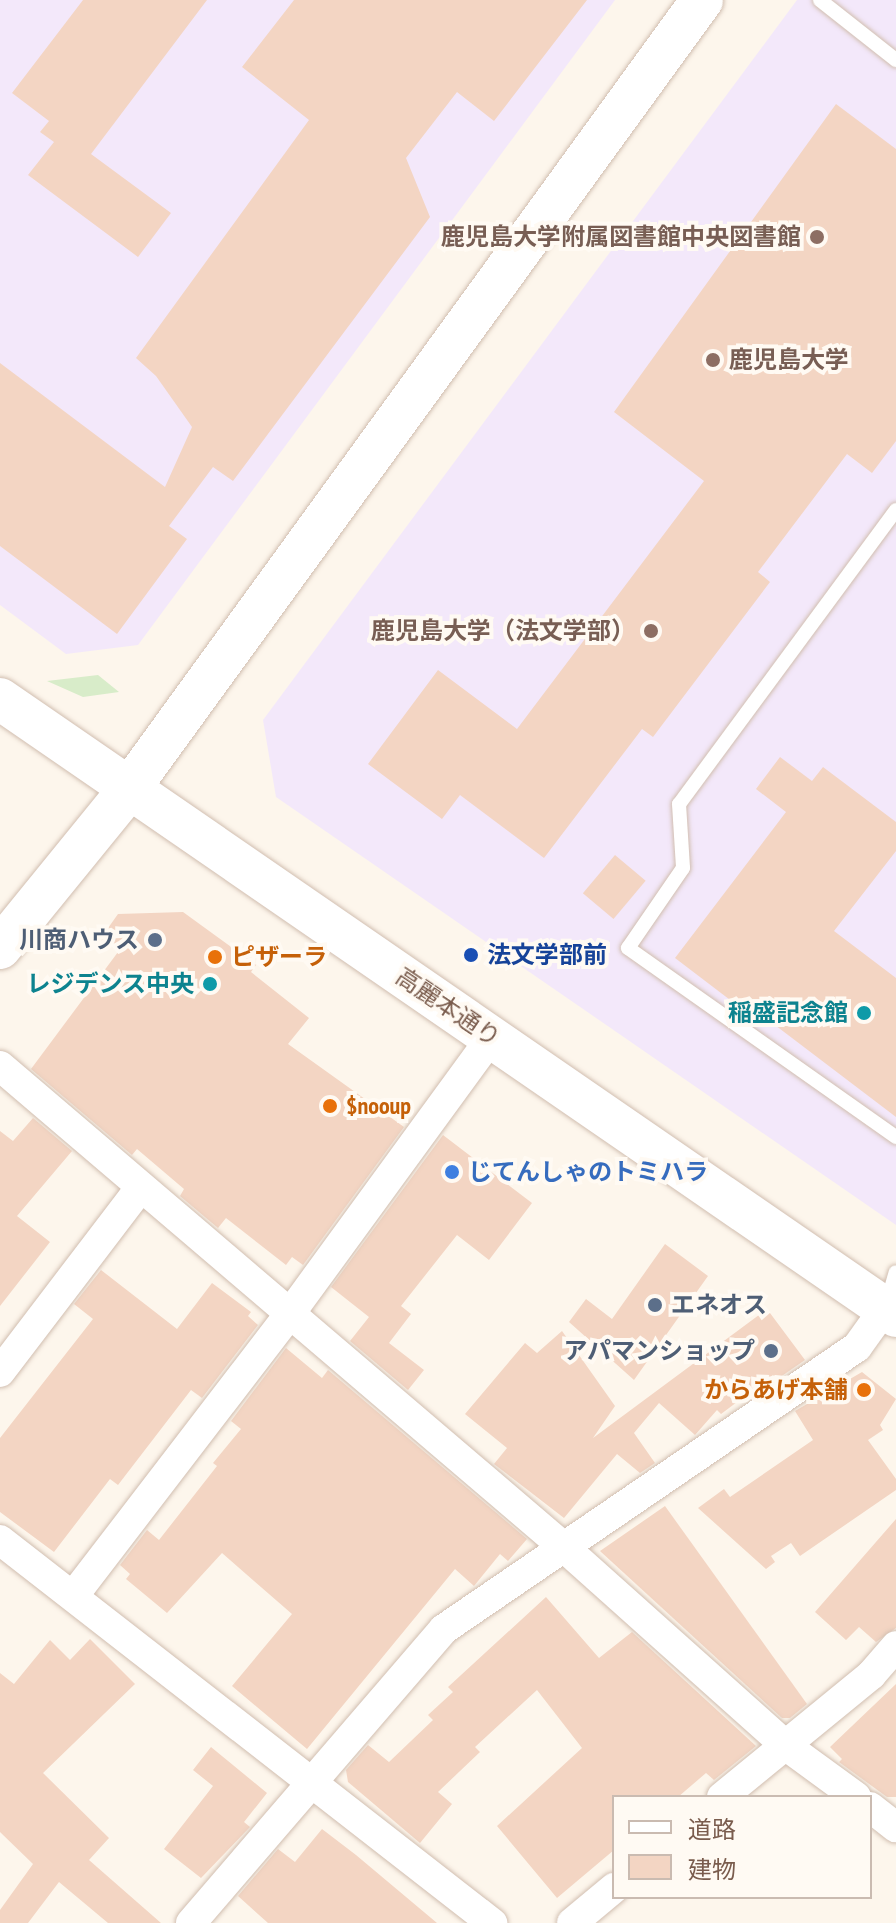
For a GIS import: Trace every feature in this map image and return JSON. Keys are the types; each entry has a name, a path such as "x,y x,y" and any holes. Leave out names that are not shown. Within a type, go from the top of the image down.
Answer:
{"street":[{"path":"0,948 129,789 702,0"},
{"name":"高麗本通り","path":"0,699 492,1037 892,1298"},
{"path":"74,1595 289,1315 492,1037"},
{"path":"0,1066 566,1549 785,1745 853,1795"},
{"path":"0,1372 140,1188"},
{"path":"191,1923 444,1629 566,1549 857,1347 892,1298"},
{"path":"0,1540 492,1923"},
{"path":"724,1795 871,1675 896,1646"},
{"path":"872,1809 896,1827"},
{"path":"572,1923 612,1890"}],"lane":[{"path":"820,0 896,60"},
{"path":"896,510 679,804 683,868 628,948 896,1137"}],"shaded area":[{"path":"0,0 615,0 138,645 66,654 0,605"},
{"name":"鹿児島大学","path":"797,0 896,0 896,1225 276,797 263,720"}],"green space":[{"path":"98,675 119,692 83,697 47,681"}],"building":[{"path":"83,0 207,0 91,154 171,213 138,257 28,175 54,142 40,132 49,121 12,93"},
{"path":"294,0 587,0 494,121 457,92 406,158 430,217 233,481 213,467 169,526 187,539 117,634 0,546 0,363 165,487 192,427 156,376 136,358 309,120 242,67"},
{"path":"836,104 896,149 896,441 872,473 847,454 758,572 770,582 653,737 642,729 544,858 460,795 442,819 368,764 438,670 517,729 704,481 614,412"},
{"path":"780,757 812,781 823,767 896,822 896,851 834,931 896,978 896,1117 767,1019 763,1025 675,958 786,812 756,789"},
{"path":"615,855 646,881 614,919 583,893"},
{"path":"183,912 256,965 251,972 309,1018 288,1044 404,1127 303,1265 292,1257 286,1265 226,1218 218,1228 180,1196 184,1189 137,1149 132,1155 31,1069 118,952 101,938 118,914"},
{"path":"33,1118 72,1151 17,1216 50,1242 0,1306 0,1131 13,1141"},
{"path":"443,1135 532,1203 489,1260 457,1235 401,1306 411,1314 389,1343 424,1370 408,1390 350,1341 369,1317 331,1287"},
{"path":"665,1244 708,1276 634,1380 569,1322 586,1299 612,1319"},
{"path":"101,1270 177,1329 212,1283 251,1312 248,1316 258,1325 202,1398 191,1390 118,1485 110,1479 54,1552 0,1512 0,1438 93,1319 74,1304"},
{"path":"767,1309 805,1360 776,1380 773,1375 721,1414 717,1410 695,1435 659,1403 634,1433 655,1463 640,1473 617,1454 564,1518 494,1464 507,1448 465,1414 525,1343 537,1353 562,1331 615,1406 593,1438"},
{"path":"286,1348 322,1378 328,1370 527,1539 508,1561 500,1554 474,1586 455,1569 307,1749 232,1686 292,1614 222,1553 167,1613 126,1579 130,1574 120,1565 147,1530 159,1540 217,1466 213,1463 241,1429 231,1421"},
{"path":"862,1372 896,1399 880,1425 883,1430 868,1440 896,1479 896,1490 800,1556 791,1543 771,1556 775,1562 766,1569 698,1508 724,1489 730,1497 813,1440 795,1411"},
{"path":"665,1506 807,1704 790,1718 782,1718 600,1551"},
{"path":"896,1519 896,1628 876,1642 859,1627 846,1640 815,1612"},
{"path":"546,1597 599,1658 632,1632 756,1746 714,1780 706,1773 680,1795 612,1795 612,1852 557,1898 497,1826 582,1748 537,1690 475,1747 480,1752 438,1792 452,1804 420,1843 348,1782 346,1770 368,1745 389,1762 433,1720 428,1715 453,1692 448,1687"},
{"path":"90,1639 135,1684 43,1773 109,1838 89,1860 161,1923 108,1923 59,1882 28,1923 0,1923 0,1910 33,1864 0,1832 0,1673 14,1684 50,1640 70,1660"},
{"path":"896,1684 896,1797 887,1797 839,1762 842,1759 830,1747"},
{"path":"211,1747 267,1793 244,1822 250,1827 201,1878 164,1849 213,1786 193,1770"},
{"path":"322,1829 437,1923 268,1923 238,1896 278,1849 295,1862"}],"place":[{"name":"鹿児島大学附属図書館中央図書館","path":"817,237"},
{"name":"鹿児島大学","path":"713,360"},
{"name":"鹿児島大学（法文学部）","path":"651,631"},
{"name":"川商ハウス","path":"155,940"},
{"name":"法文学部前","path":"471,955"},
{"name":"ピザーラ","path":"215,957"},
{"name":"レジデンス中央","path":"210,984"},
{"name":"稲盛記念館","path":"864,1013"},
{"name":"$nooup","path":"330,1106"},
{"name":"じてんしゃのトミハラ","path":"452,1172"},
{"name":"エネオス","path":"655,1305"},
{"name":"アパマンショップ","path":"771,1351"},
{"name":"からあげ本舗","path":"864,1390"}]}
